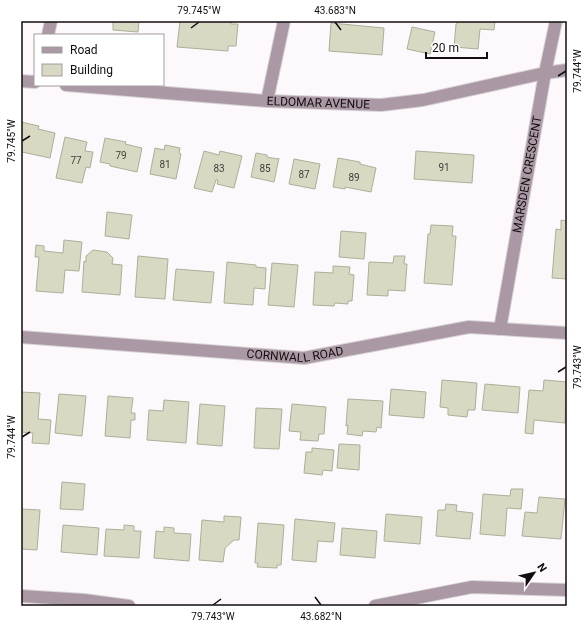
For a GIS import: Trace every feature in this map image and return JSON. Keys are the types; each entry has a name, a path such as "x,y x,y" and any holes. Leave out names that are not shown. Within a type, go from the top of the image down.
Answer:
{"street":[{"path":"48,34 51,21"},
{"path":"267,101 284,21"},
{"name":"MARSDEN CRESCENT","path":"500,329 544,73 556,21"},
{"name":"ELDOMAR AVENUE","path":"79,86 267,101 381,104 423,100 544,73 567,70"},
{"path":"21,81 34,82"},
{"name":"CORNWALL ROAD","path":"21,337 304,358 469,327 567,333"},
{"path":"375,606 472,587 567,590"},
{"path":"21,596 84,600 129,606"}],"building":[{"path":"113,21 139,21 138,32 113,30"},
{"path":"180,21 223,21 231,22 231,24 238,24 236,46 228,46 228,51 177,47"},
{"path":"458,21 495,21 494,30 480,29 478,49 454,47 456,24"},
{"path":"331,23 384,28 382,55 329,51"},
{"path":"412,27 435,32 430,54 407,49"},
{"path":"21,122 39,126 38,129 55,133 50,158 22,152"},
{"path":"65,137 87,142 85,151 93,152 90,168 86,167 82,183 56,178"},
{"path":"105,138 126,142 125,144 142,148 137,172 110,166 110,164 100,162"},
{"path":"165,145 180,148 179,153 181,154 176,179 150,174 155,148 164,150"},
{"path":"204,151 219,155 220,151 242,156 234,188 217,184 218,180 216,180 212,192 194,188"},
{"path":"416,151 474,155 472,183 414,179"},
{"path":"256,153 267,155 267,157 279,158 274,182 251,177"},
{"path":"338,158 360,162 360,164 376,168 371,192 345,187 345,189 333,187"},
{"path":"294,159 320,164 315,189 289,184"},
{"path":"107,212 132,215 129,239 105,236"},
{"path":"561,220 567,221 567,279 552,278 556,229 561,230"},
{"path":"431,225 453,226 452,236 456,236 452,285 424,283 428,234 430,234"},
{"path":"341,231 366,233 364,259 339,257"},
{"path":"64,240 82,242 79,271 65,270 63,293 36,291 39,257 35,257 36,245 44,246 44,251 63,253"},
{"path":"93,250 107,252 113,258 112,264 122,265 120,295 82,292 84,261 86,262 86,256"},
{"path":"138,256 168,259 165,299 135,297"},
{"path":"394,256 405,256 404,264 407,264 405,291 388,290 388,296 367,295 369,262 393,263"},
{"path":"227,262 256,265 256,267 266,268 265,289 254,288 253,305 224,303"},
{"path":"272,263 298,265 294,307 268,305"},
{"path":"333,266 350,267 349,274 354,275 352,301 348,301 348,304 335,303 334,306 313,305 315,272 333,273"},
{"path":"176,269 214,272 211,303 173,300"},
{"path":"442,380 477,383 475,410 468,410 467,417 448,415 448,408 440,407"},
{"path":"544,380 567,382 565,423 534,420 533,434 525,433 529,390 543,391"},
{"path":"485,384 520,387 518,413 482,410"},
{"path":"391,389 426,392 424,418 389,415"},
{"path":"21,392 40,393 38,419 51,420 49,444 32,443 33,433 21,432"},
{"path":"59,394 86,396 82,436 55,433"},
{"path":"108,396 133,398 131,413 135,413 135,420 131,420 130,438 105,436"},
{"path":"348,399 383,401 381,428 377,427 376,432 363,431 362,436 347,434 348,425 346,426"},
{"path":"164,400 189,402 186,443 147,440 149,410 163,411"},
{"path":"200,404 225,406 222,446 197,444"},
{"path":"292,404 326,407 324,434 319,434 318,441 300,440 301,432 289,431"},
{"path":"256,408 282,409 279,449 254,448"},
{"path":"339,444 360,445 359,470 337,468"},
{"path":"312,448 334,450 332,471 323,470 322,475 304,473 306,452 312,452"},
{"path":"62,482 85,484 83,510 60,509"},
{"path":"511,489 523,489 521,509 507,508 505,536 480,534 483,494 510,496"},
{"path":"539,497 565,499 561,539 522,536 525,512 537,513"},
{"path":"446,504 457,505 456,511 473,513 470,539 436,536 438,510 445,510"},
{"path":"21,509 40,510 37,550 21,549"},
{"path":"386,514 422,517 420,544 384,541"},
{"path":"224,516 241,517 239,540 234,540 225,548 223,562 199,560 202,520 224,522"},
{"path":"295,519 335,523 333,542 318,541 316,562 292,560"},
{"path":"258,523 284,525 281,565 277,565 277,568 257,567 258,563 255,563"},
{"path":"63,525 99,528 97,555 61,552"},
{"path":"124,525 134,526 134,531 141,531 139,558 104,556 106,529 124,530"},
{"path":"164,527 174,528 174,533 191,534 189,561 154,558 156,531 164,532"},
{"path":"342,528 377,531 375,558 340,555"}]}
